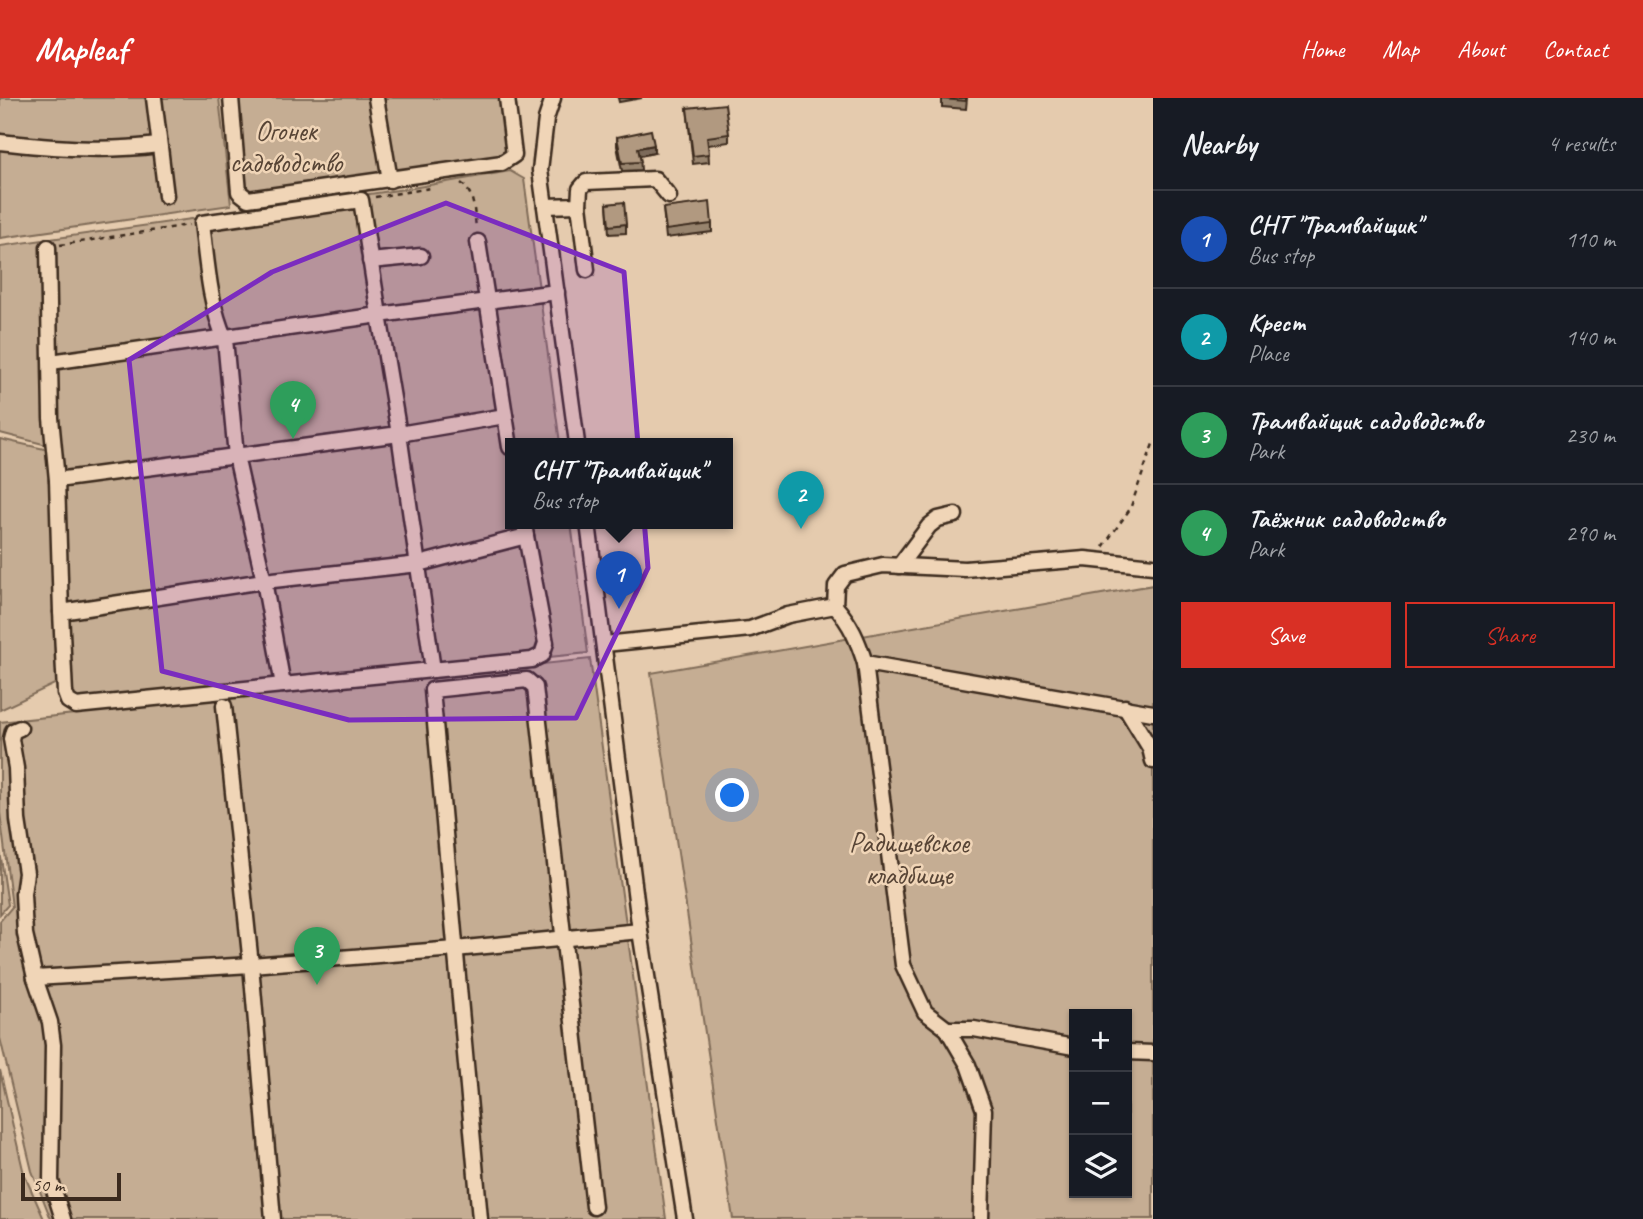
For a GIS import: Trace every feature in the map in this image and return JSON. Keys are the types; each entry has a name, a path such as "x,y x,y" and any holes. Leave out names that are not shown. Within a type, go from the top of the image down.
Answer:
{"street":[{"path":"154,98 166,196"},
{"path":"231,98 239,192 248,199 502,163 514,155 507,98"},
{"path":"376,98 390,180"},
{"path":"552,98 546,119 540,170 577,438"},
{"path":"0,142 51,148 123,149 158,145"},
{"path":"587,270 579,205 580,190 586,182 655,179 669,196"},
{"path":"283,685 264,581 236,456 225,339 212,295 202,223 361,200 419,564 433,670"},
{"path":"545,206 579,205"},
{"path":"478,242 509,438"},
{"path":"48,247 51,418 57,480 61,612 65,693 68,701 76,706 532,660 542,655 546,643 525,530 469,553 419,564 264,581 61,612"},
{"path":"370,261 421,256"},
{"path":"51,362 557,292"},
{"path":"57,480 399,434 505,416"},
{"path":"899,566 929,526 938,519 955,515"},
{"path":"589,529 640,931 685,1219"},
{"path":"981,1219 984,1110 968,1065 947,1029 925,1012 903,965 865,663 855,632 835,606 836,586 845,574 883,565 965,569 1094,560 1153,566"},
{"path":"605,645 750,629 788,615 835,606"},
{"path":"865,663 1153,713"},
{"path":"480,1219 432,690 527,680 535,687 594,1207"},
{"path":"224,706 251,965 273,1219"},
{"path":"1125,707 1150,748 1153,761"},
{"path":"20,728 13,731 11,738 16,768 18,820 25,861 25,934 35,978 50,1022 53,1045 51,1181 63,1219"},
{"path":"35,978 251,965 640,931"},
{"path":"947,1029 974,1029 1069,1045"},
{"path":"1132,1052 1153,1053"}],"path":[{"path":"461,183 468,188 471,195 478,242"},
{"path":"361,200 436,187"},
{"path":"48,247 202,223"},
{"path":"1094,560 1130,509 1153,444"}],"highlighted area":[{"path":"446,203 624,272 648,568 576,718 349,720 162,671 129,360 272,272"}],"green space":[{"path":"0,98 219,98 231,205 0,238"},
{"name":"Огонек садоводство","path":"231,98 507,98 514,155 248,199 239,192"},
{"path":"510,171 524,179 559,438 505,438 505,529 572,529 588,653 62,707 51,446 0,433 0,246 412,188"},
{"path":"0,439 49,450 59,682 0,710"},
{"name":"Радищевское кладбище","path":"1153,585 1153,1219 733,1219 651,673"},
{"path":"590,659 666,1219 51,1219 32,1171 0,1038 0,921 12,907 0,813 0,722"},
{"path":"0,851 8,905 0,914"},
{"path":"0,1070 24,1174 44,1219 0,1219"}],"building":[{"path":"966,98 966,101 942,99"},
{"path":"725,104 729,134 707,137 709,154 693,156 687,108"},
{"path":"651,130 654,145 638,148 641,162 622,163 617,137"},
{"path":"624,202 626,224 609,226 607,204"},
{"path":"710,202 712,224 666,230 663,208"}],"place":[{"name":"Таёжник садоводство","path":"293,439"},
{"name":"Крест","path":"801,529"},
{"name":"СНТ \"Трамвайщик\"","path":"619,609"},
{"name":"Трамвайщик садоводство","path":"317,985"}]}
